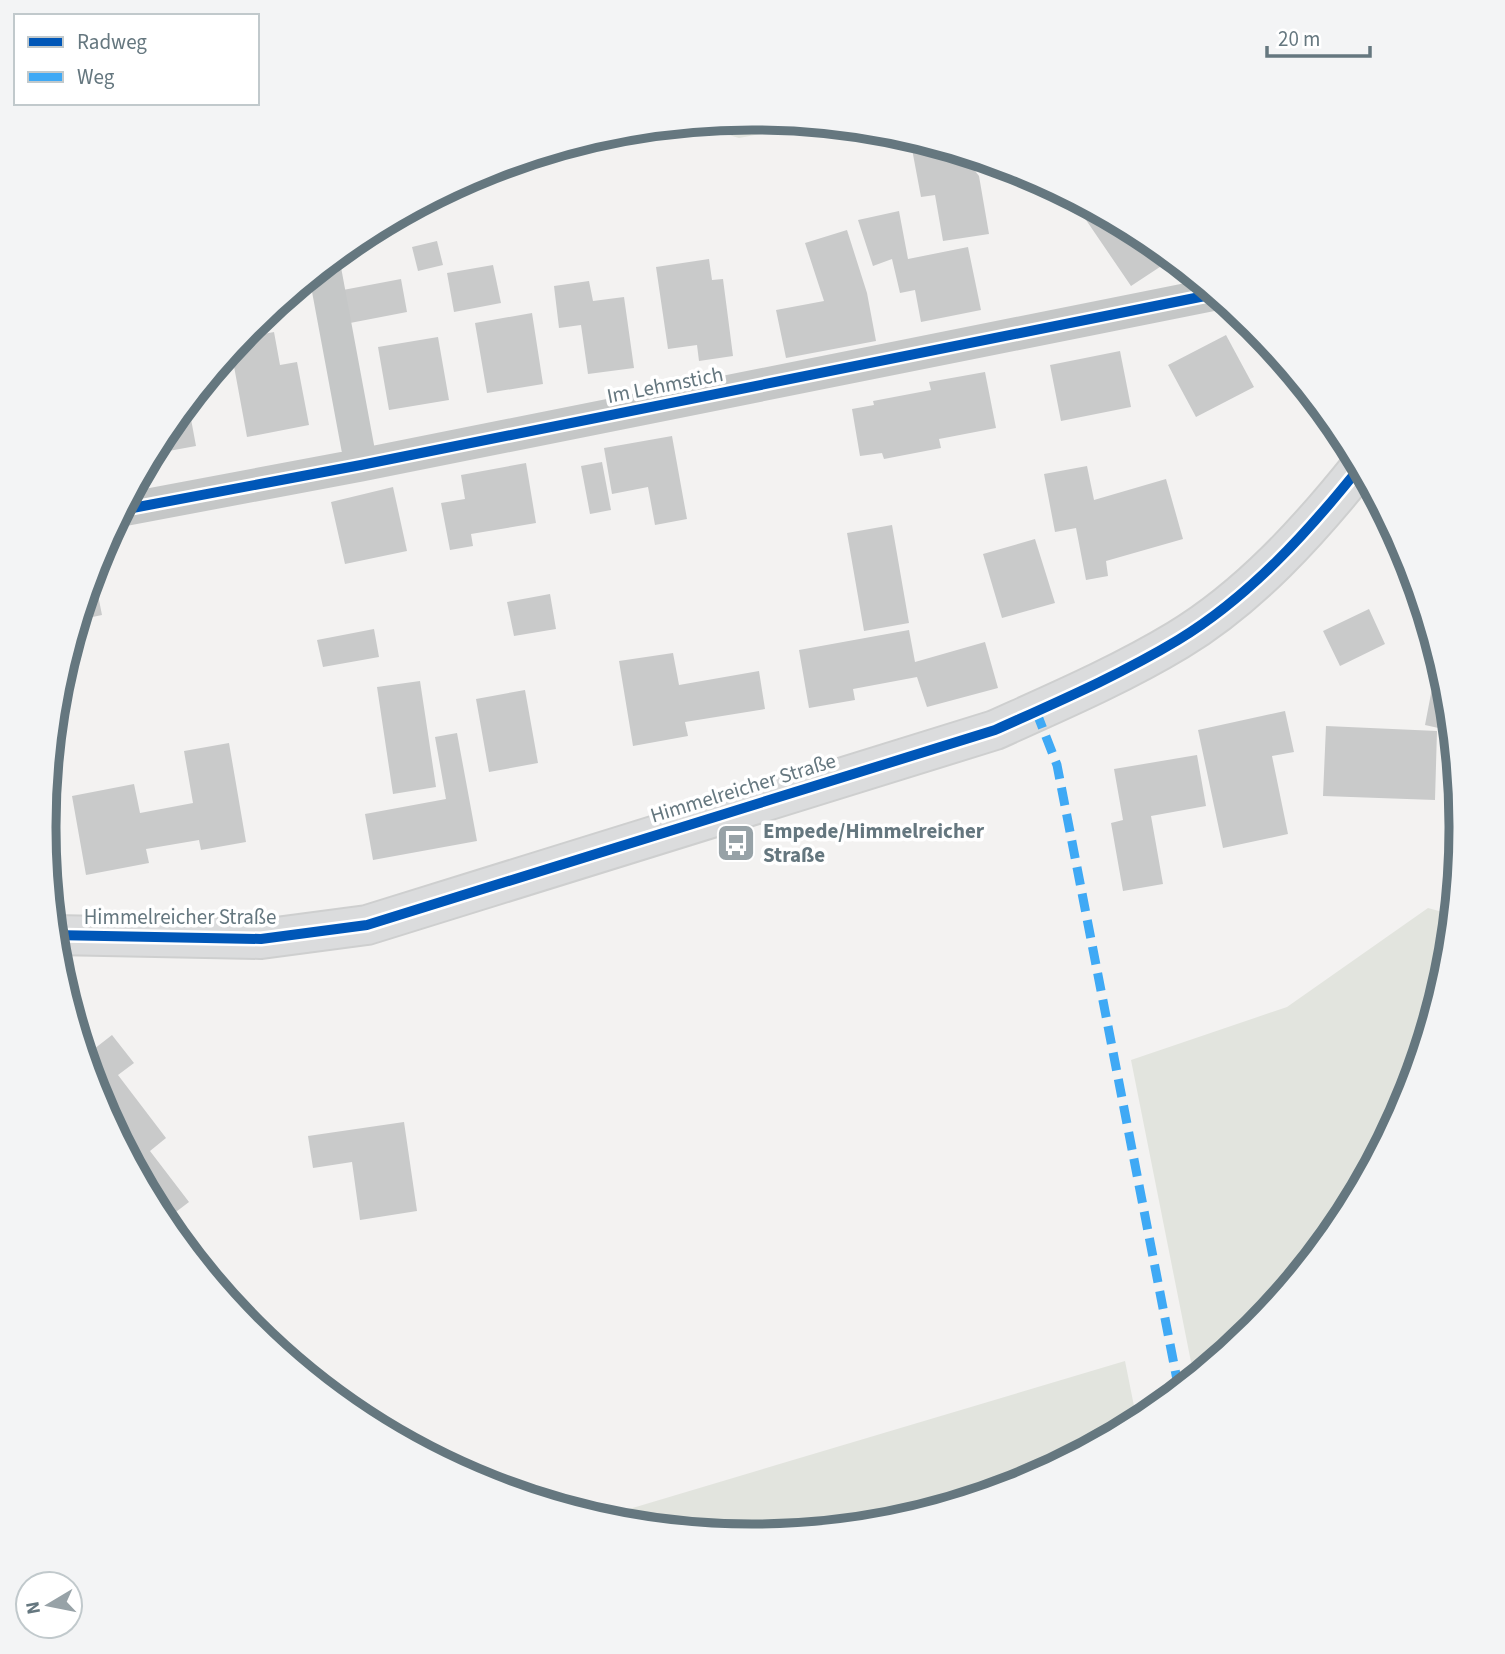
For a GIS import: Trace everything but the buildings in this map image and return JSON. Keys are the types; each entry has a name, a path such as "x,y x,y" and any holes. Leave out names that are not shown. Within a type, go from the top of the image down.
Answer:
{"main road":[{"name":"Himmelreicher Straße","path":"65,935 261,939 367,925 995,730 1087,688 1179,639 1240,594 1297,540 1353,475"}],"street":[{"path":"326,276 361,465"},
{"name":"Im Lehmstich","path":"134,508 1204,296"}],"shaded area":[{"path":"775,131 739,138 717,132"},
{"path":"1428,908 1444,912 1436,963 1412,1051 1396,1094 1356,1175 1332,1214 1276,1286 1192,1367 1131,1060 1287,1007"},
{"path":"1125,1361 1135,1409 1061,1452 976,1487 933,1500 843,1518 752,1524 662,1518 623,1511"}],"marked path":[{"path":"1036,711 1057,765 1177,1380"}],"cycle path":[{"path":"134,508 1204,296"},
{"path":"65,935 261,939 367,925 995,730 1134,665 1204,623 1276,562 1353,475"}],"place":[{"name":"Empede/Himmelreicher Straße","path":"736,843"}]}
